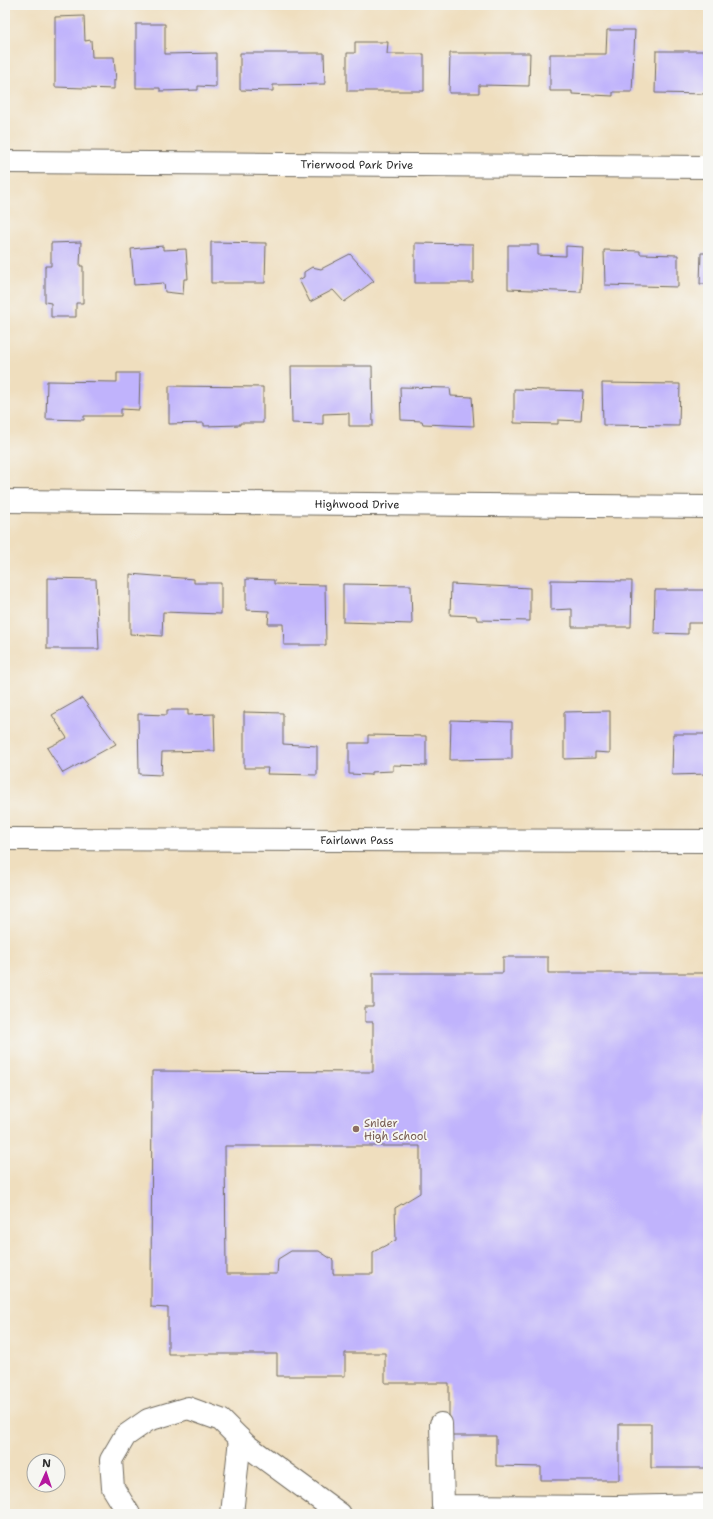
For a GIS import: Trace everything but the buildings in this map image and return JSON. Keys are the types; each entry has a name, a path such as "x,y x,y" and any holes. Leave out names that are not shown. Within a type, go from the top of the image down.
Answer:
{"street":[{"name":"Trierwood Park Drive","path":"5,162 708,167"},
{"name":"Highwood Drive","path":"5,502 708,507"},
{"name":"Fairlawn Pass","path":"5,839 708,841"},
{"path":"129,1514 113,1488 111,1460 125,1436 148,1420 188,1408 221,1420 240,1439 340,1514"},
{"path":"441,1424 443,1506 616,1510 708,1505"},
{"path":"232,1514 240,1439"}],"place":[{"name":"Snider High School","path":"356,1129"}]}
